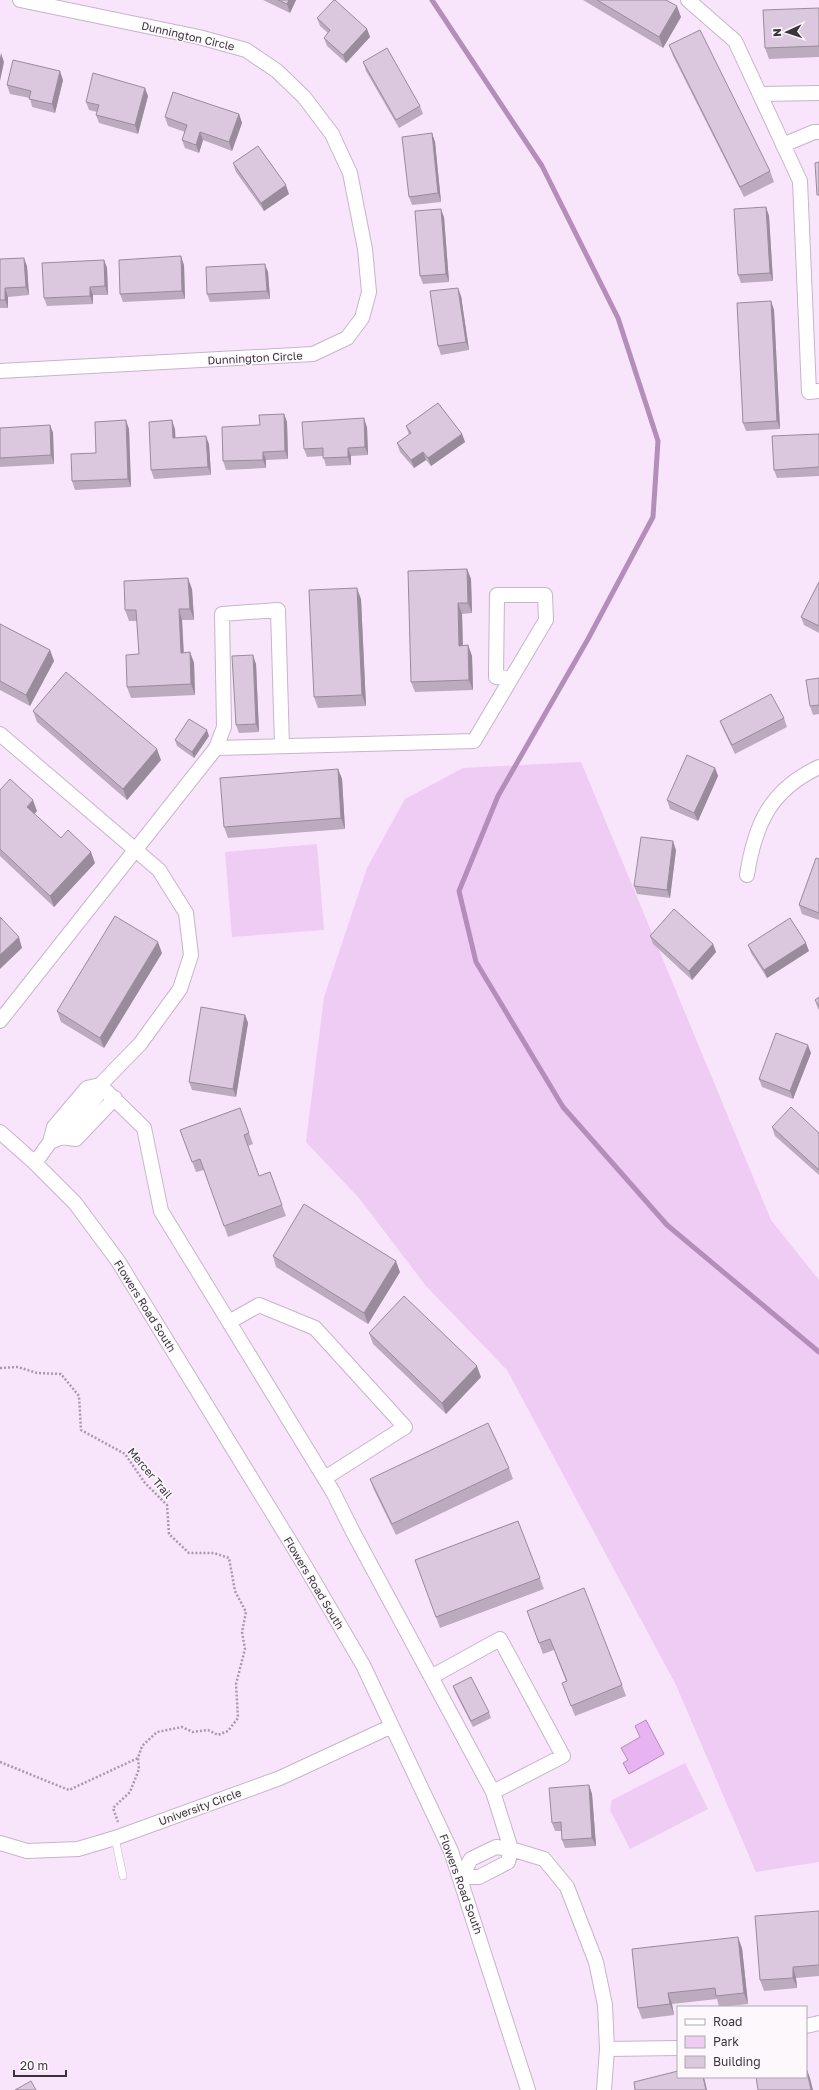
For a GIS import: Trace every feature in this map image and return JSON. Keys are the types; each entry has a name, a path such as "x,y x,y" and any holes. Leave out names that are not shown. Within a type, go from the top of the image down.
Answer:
{"street":[{"name":"Dunnington Circle","path":"0,371 313,354 348,338 362,318 369,292 366,249 350,173 332,134 304,97 276,71 246,50 199,37 20,0"},
{"path":"688,0 735,41 800,181 809,392 819,392"},
{"path":"760,94 819,93"},
{"path":"784,145 814,132 819,132"},
{"path":"216,748 474,741 546,620 545,595 497,595 496,678 511,678"},
{"path":"0,1021 216,748 224,727 222,614 278,610 282,746"},
{"path":"0,734 159,870 186,913 191,955 180,989 140,1044 100,1085 97,1096 56,1139 36,1163"},
{"path":"747,875 757,828 770,805 785,788 805,774 819,767"},
{"path":"100,1085 144,1128 161,1211 325,1478 493,1792 511,1849 508,1862 479,1877 461,1877 471,1859 496,1847 511,1849 544,1859 567,1887 596,1962 605,2005 607,2049 604,2090"},
{"path":"56,1139 76,1139 115,1098"},
{"name":"Flowers Road South","path":"0,1132 36,1163 75,1203 118,1261 309,1573 363,1665 451,1851 461,1877 528,2090"},
{"path":"229,1322 259,1305 314,1328 405,1427 325,1478"},
{"path":"431,1677 500,1639 563,1756 493,1792"},
{"name":"University Circle","path":"0,1843 26,1851 41,1851 78,1849 115,1838 280,1778 392,1726"},
{"path":"807,2026 819,2023"},
{"path":"607,2049 677,2048"}],"lane":[{"path":"115,1838 122,1876"}],"path":[{"name":"Mercer Trail","path":"0,1368 18,1367 37,1373 61,1374 79,1396 81,1430 125,1454 146,1482 167,1505 169,1534 189,1553 214,1553 229,1558 235,1591 246,1612 242,1632 244,1649 236,1684 238,1718 228,1731 218,1735 208,1730 192,1732 182,1728 157,1732 142,1746 138,1758 139,1769 130,1792 113,1808"},
{"path":"0,1762 69,1790 138,1758"}],"green space":[{"path":"581,762 771,1220 819,1280 819,1862 756,1872 676,1685 507,1370 426,1286 359,1198 306,1142 324,997 367,868 405,799 463,768"},
{"path":"317,844 324,930 232,937 225,852"},
{"path":"685,1763 708,1809 630,1849 610,1810 612,1800"}],"shaded area":[{"path":"646,1720 664,1754 629,1774 623,1763 628,1760 621,1748 640,1737 635,1726"}],"building":[{"path":"278,0 289,0 287,4"},
{"path":"334,0 367,29 343,55 324,38 330,30 317,18"},
{"path":"597,0 666,0 677,6 659,37"},
{"path":"819,8 819,46 765,48 763,10"},
{"path":"700,30 770,171 740,187 669,45"},
{"path":"387,48 420,106 396,120 363,62"},
{"path":"13,60 60,71 52,104 29,99 31,91 7,85"},
{"path":"93,73 145,88 135,125 96,115 99,105 86,102"},
{"path":"173,92 239,114 229,142 200,132 196,145 182,140 187,125 165,117"},
{"path":"432,133 438,193 409,197 402,137"},
{"path":"258,146 286,185 261,203 233,163"},
{"path":"819,162 819,195 817,195 815,163"},
{"path":"766,207 770,273 738,275 734,209"},
{"path":"441,209 446,274 420,276 415,211"},
{"path":"181,256 182,291 120,294 119,260"},
{"path":"24,258 26,287 5,288 5,300 0,300 0,259"},
{"path":"104,260 105,286 90,287 90,296 44,298 42,263"},
{"path":"265,264 267,291 207,294 206,267"},
{"path":"458,288 466,342 438,346 430,291"},
{"path":"771,301 777,421 743,423 737,303"},
{"path":"438,403 462,434 428,458 423,452 411,460 397,443 411,433 406,426"},
{"path":"284,414 285,451 263,452 263,460 223,461 222,427 260,425 259,415"},
{"path":"364,418 365,447 348,448 348,457 323,458 323,448 304,449 302,422"},
{"path":"126,420 128,479 72,481 71,454 96,453 95,422"},
{"path":"172,420 173,438 206,436 208,467 151,470 149,422"},
{"path":"50,425 51,455 0,458 0,428"},
{"path":"819,434 819,467 774,470 772,436"},
{"path":"467,569 468,603 458,603 459,646 468,645 469,680 411,682 408,571"},
{"path":"188,578 190,609 179,609 181,653 190,652 191,684 127,687 126,655 139,654 136,610 125,610 124,581"},
{"path":"819,582 819,626 801,617"},
{"path":"357,588 362,695 314,697 309,590"},
{"path":"0,624 50,650 26,695 0,681"},
{"path":"253,655 256,724 236,725 232,656"},
{"path":"66,672 157,749 123,789 33,711"},
{"path":"819,678 819,705 810,706 806,680"},
{"path":"771,694 784,718 732,745 720,721"},
{"path":"189,719 207,730 192,752 175,740"},
{"path":"687,755 715,768 694,813 667,800"},
{"path":"338,769 341,818 224,827 220,778"},
{"path":"10,779 33,800 27,807 61,838 68,830 91,852 50,896 0,849 0,790"},
{"path":"641,837 673,841 667,890 634,886"},
{"path":"816,858 819,859 819,913 799,905"},
{"path":"674,909 713,944 689,971 650,936"},
{"path":"115,916 158,942 100,1038 57,1011"},
{"path":"0,917 19,937 0,955"},
{"path":"790,918 806,943 764,970 748,945"},
{"path":"819,997 819,1006 815,1000"},
{"path":"201,1007 245,1015 233,1089 189,1082"},
{"path":"776,1033 808,1045 790,1091 759,1079"},
{"path":"791,1107 819,1133 819,1170 772,1127"},
{"path":"240,1108 249,1133 244,1135 259,1176 270,1172 282,1205 224,1226 200,1159 192,1162 180,1130"},
{"path":"304,1204 396,1261 364,1313 273,1256"},
{"path":"404,1296 477,1366 442,1403 369,1333"},
{"path":"488,1423 509,1468 392,1524 370,1479"},
{"path":"518,1521 540,1578 436,1617 415,1560"},
{"path":"584,1588 622,1685 571,1706 562,1683 567,1681 550,1639 539,1643 527,1611"},
{"path":"471,1677 489,1712 471,1721 453,1686"},
{"path":"589,1785 592,1838 562,1840 561,1822 552,1823 549,1788"},
{"path":"819,1911 819,1965 793,1967 793,1978 760,1980 755,1916"},
{"path":"738,1937 744,1993 716,1996 715,1988 668,1993 670,2004 638,2008 632,1949"},
{"path":"677,2071 677,2078 703,2078 706,2090 635,2090 634,2082"},
{"path":"807,2072 811,2090 758,2090 756,2078 807,2078"},
{"path":"31,2081 36,2090 15,2090"}],"waterway":[{"path":"432,0 542,166 618,318 658,441 653,517 588,639 498,796 459,891 476,962 563,1107 667,1225 819,1352"}]}
